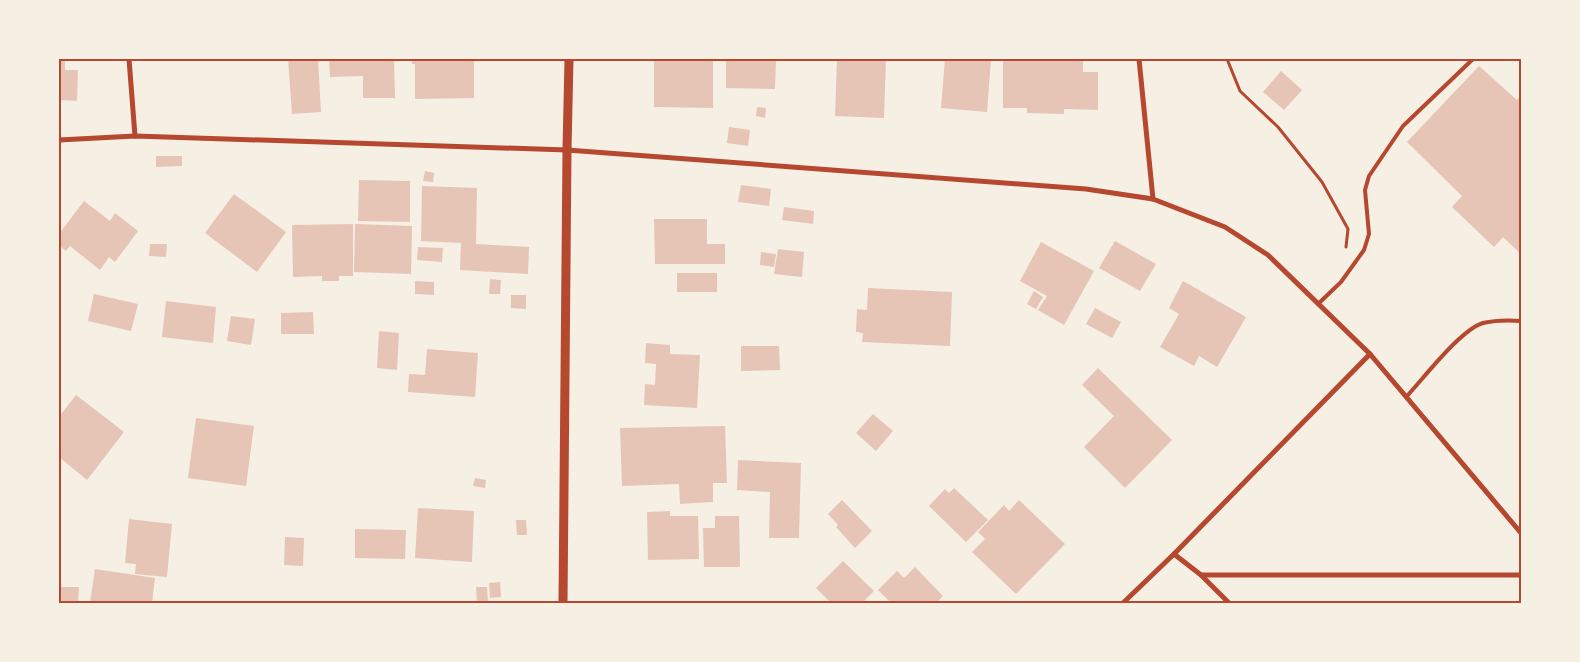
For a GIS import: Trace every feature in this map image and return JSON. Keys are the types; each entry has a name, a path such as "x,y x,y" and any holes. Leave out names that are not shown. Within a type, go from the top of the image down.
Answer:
{"street":[{"path":"129,59 135,136"},
{"path":"563,603 569,59"},
{"path":"1139,59 1153,199"},
{"path":"59,140 135,136 567,150 1086,189 1153,199 1225,227 1268,255 1370,354 1521,533"},
{"path":"1123,603 1174,554 1370,354"},
{"path":"1174,554 1202,575 1229,603"},
{"path":"1202,575 1521,575"}],"lane":[{"path":"1318,304 1341,282 1364,250 1369,234 1366,190 1369,176 1403,126 1473,59"},
{"path":"1406,397 1462,335 1481,324 1503,320 1521,321"}],"path":[{"path":"1227,59 1240,91 1278,128 1322,182 1348,229 1341,282"}],"building":[{"path":"59,59 65,59 65,70 78,70 77,101 59,100"},
{"path":"288,59 318,59 321,112 292,114"},
{"path":"329,59 394,59 395,98 363,98 363,76 330,77"},
{"path":"412,59 474,59 474,98 415,99 415,64 412,64"},
{"path":"654,59 713,59 713,108 654,107"},
{"path":"726,59 776,59 775,89 726,88"},
{"path":"837,59 886,59 884,118 835,116"},
{"path":"945,59 991,59 987,112 941,108"},
{"path":"1023,59 1083,59 1083,72 1098,72 1098,110 1064,109 1064,114 1027,113 1027,108 1003,108 1003,60 1023,61"},
{"path":"1479,66 1517,100 1521,95 1521,254 1503,237 1494,247 1452,207 1462,196 1407,142"},
{"path":"1281,71 1302,90 1284,110 1263,92"},
{"path":"757,107 766,108 765,118 756,116"},
{"path":"729,127 750,130 748,146 727,143"},
{"path":"156,156 182,156 182,166 156,167"},
{"path":"425,171 434,173 433,182 423,181"},
{"path":"359,180 410,181 410,222 358,221"},
{"path":"741,185 771,189 769,206 738,202"},
{"path":"422,186 477,188 476,244 529,247 528,274 460,270 461,243 421,241"},
{"path":"234,194 286,232 257,272 205,233"},
{"path":"84,201 110,221 115,213 138,231 115,262 109,257 100,270 70,246 66,251 59,245 59,234"},
{"path":"784,207 814,211 813,224 782,220"},
{"path":"654,219 707,219 707,244 725,244 725,264 655,264"},
{"path":"353,224 353,276 339,276 339,281 322,281 322,276 293,277 292,225"},
{"path":"355,224 412,226 411,274 354,272"},
{"path":"1115,241 1156,264 1140,291 1099,268"},
{"path":"1041,242 1094,271 1064,325 1038,310 1047,296 1020,281"},
{"path":"150,244 167,244 166,257 149,256"},
{"path":"418,247 443,248 442,262 417,260"},
{"path":"778,249 804,252 802,277 774,274"},
{"path":"761,252 776,254 774,267 760,265"},
{"path":"677,273 717,273 717,292 677,292"},
{"path":"490,279 501,280 500,294 489,294"},
{"path":"415,281 434,282 434,295 415,294"},
{"path":"1183,281 1246,317 1217,367 1199,356 1194,366 1160,347 1179,314 1169,308"},
{"path":"868,288 952,292 950,346 862,342 863,333 856,332 857,309 867,310"},
{"path":"1034,291 1043,297 1036,309 1027,304"},
{"path":"94,294 138,304 131,331 88,321"},
{"path":"511,295 526,295 526,309 511,308"},
{"path":"166,301 216,307 213,343 162,337"},
{"path":"1095,308 1121,322 1112,338 1086,324"},
{"path":"313,312 314,334 281,334 281,313"},
{"path":"231,316 255,319 251,345 227,341"},
{"path":"379,331 399,333 397,370 377,368"},
{"path":"646,343 670,345 670,354 700,355 697,408 644,405 645,384 655,385 656,364 645,363"},
{"path":"741,346 779,346 780,370 741,371"},
{"path":"427,349 478,353 475,397 408,392 409,374 425,375"},
{"path":"1098,368 1172,440 1125,488 1084,447 1114,416 1082,385"},
{"path":"76,395 124,432 87,480 59,457 59,417"},
{"path":"873,414 893,431 876,451 856,433"},
{"path":"196,418 254,426 246,486 188,478"},
{"path":"725,426 727,483 713,483 713,502 680,504 679,484 622,486 620,428"},
{"path":"738,460 801,463 799,538 769,538 770,492 737,490"},
{"path":"475,478 486,480 485,488 473,486"},
{"path":"954,488 988,520 966,542 929,506 945,489 949,493"},
{"path":"842,500 872,531 855,548 836,527 838,525 828,514"},
{"path":"1019,500 1065,544 1016,594 972,552 985,539 978,532 1004,505 1009,511"},
{"path":"418,508 474,511 472,562 415,558"},
{"path":"670,511 670,516 698,516 699,559 648,560 647,512"},
{"path":"715,516 739,516 740,567 704,567 703,528 715,528"},
{"path":"129,519 172,524 167,577 135,574 136,564 125,563"},
{"path":"516,520 526,520 527,535 517,535"},
{"path":"355,529 406,530 405,559 355,558"},
{"path":"285,537 304,538 303,566 284,565"},
{"path":"843,561 874,591 862,603 831,603 816,588"},
{"path":"915,567 943,596 936,603 887,603 889,601 878,590 897,571 904,578"},
{"path":"95,569 155,578 152,603 90,603"},
{"path":"500,582 501,597 490,598 489,583"},
{"path":"59,587 79,587 78,603 59,603"},
{"path":"476,587 487,587 488,602 477,602"}]}
